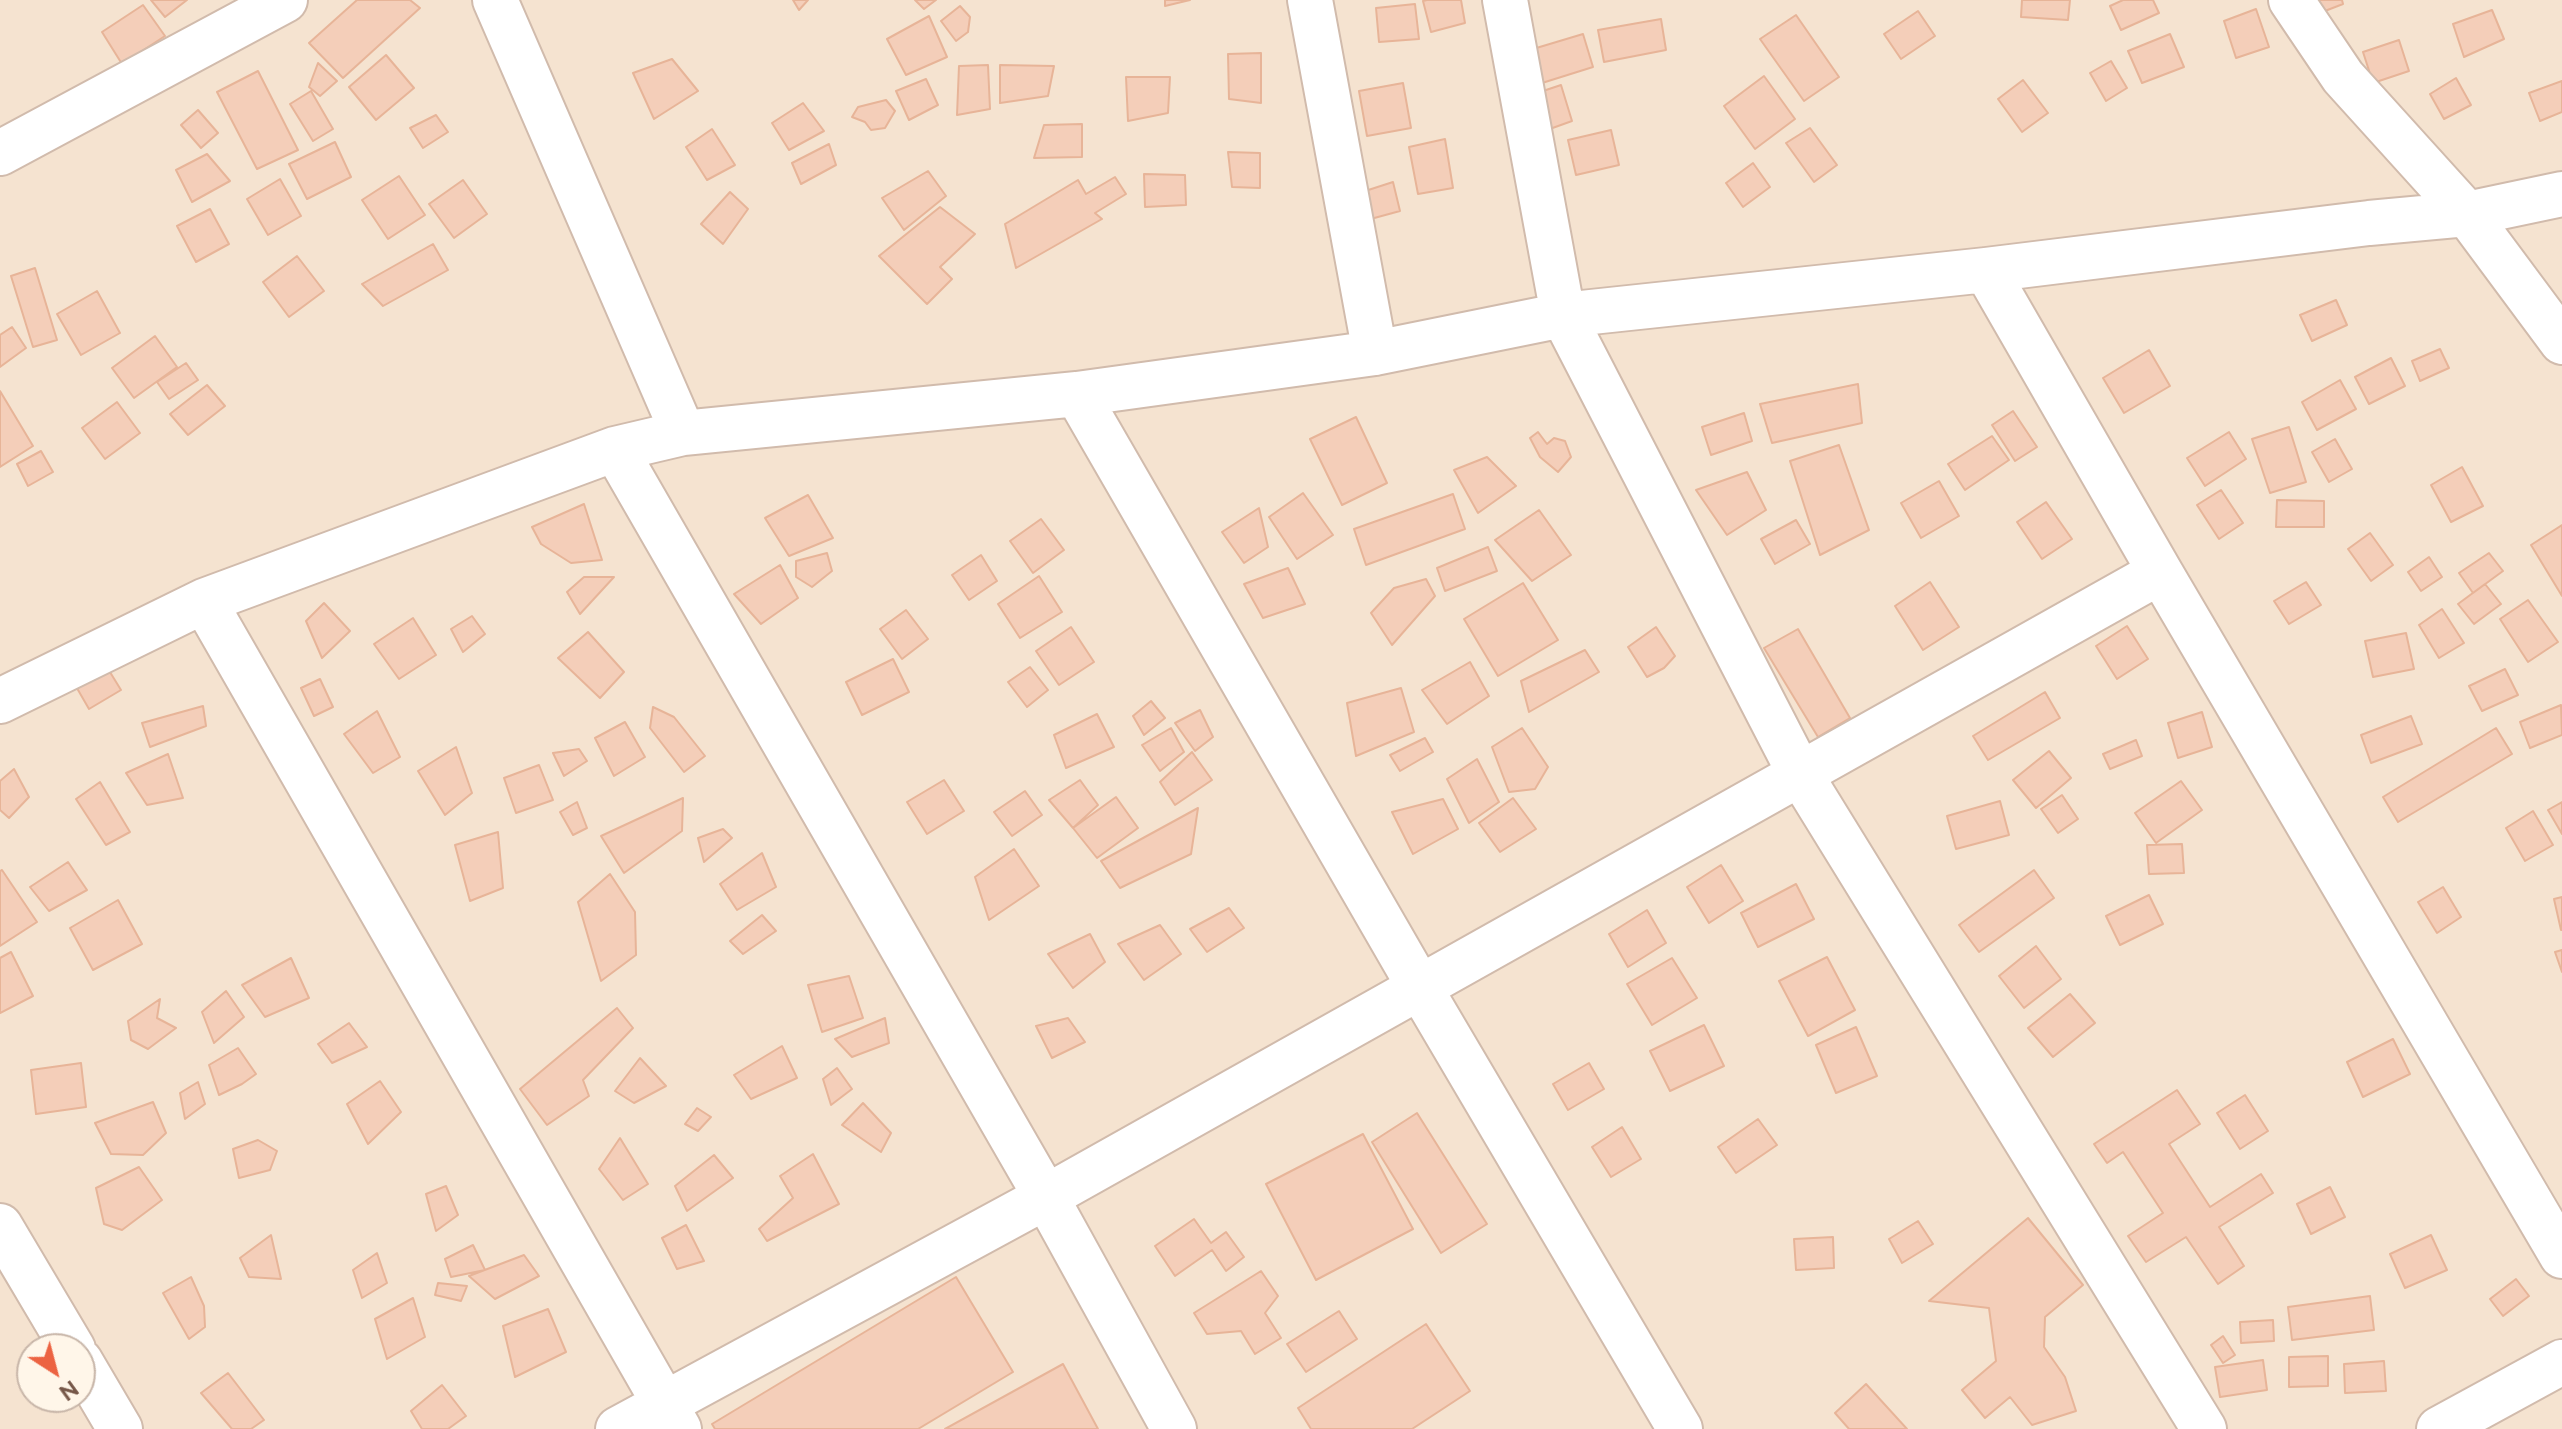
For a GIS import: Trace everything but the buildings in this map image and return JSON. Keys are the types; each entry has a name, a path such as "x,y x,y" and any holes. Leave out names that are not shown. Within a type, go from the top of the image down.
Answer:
{"street":[{"path":"0,153 285,0"},
{"path":"495,0 683,433"},
{"path":"1310,0 1375,353"},
{"path":"1505,0 1563,315 1800,774 2204,1429"},
{"path":"2291,0 2343,77 2467,214 2561,338"},
{"path":"0,701 204,601 615,449 683,433 1077,394 1375,353 1563,315 2467,214 2562,194"},
{"path":"1986,270 2562,1256"},
{"path":"1077,394 1420,988 1680,1429"},
{"path":"615,449 1046,1197 1174,1429"},
{"path":"618,1429 671,1416 1046,1197 2160,572"},
{"path":"204,601 671,1416"},
{"path":"0,1226 64,1333"},
{"path":"2439,1429 2562,1362"},
{"path":"96,1388 120,1429"}],"shaded area":[{"path":"0,0 2562,0 2562,1429 0,1429"}]}
